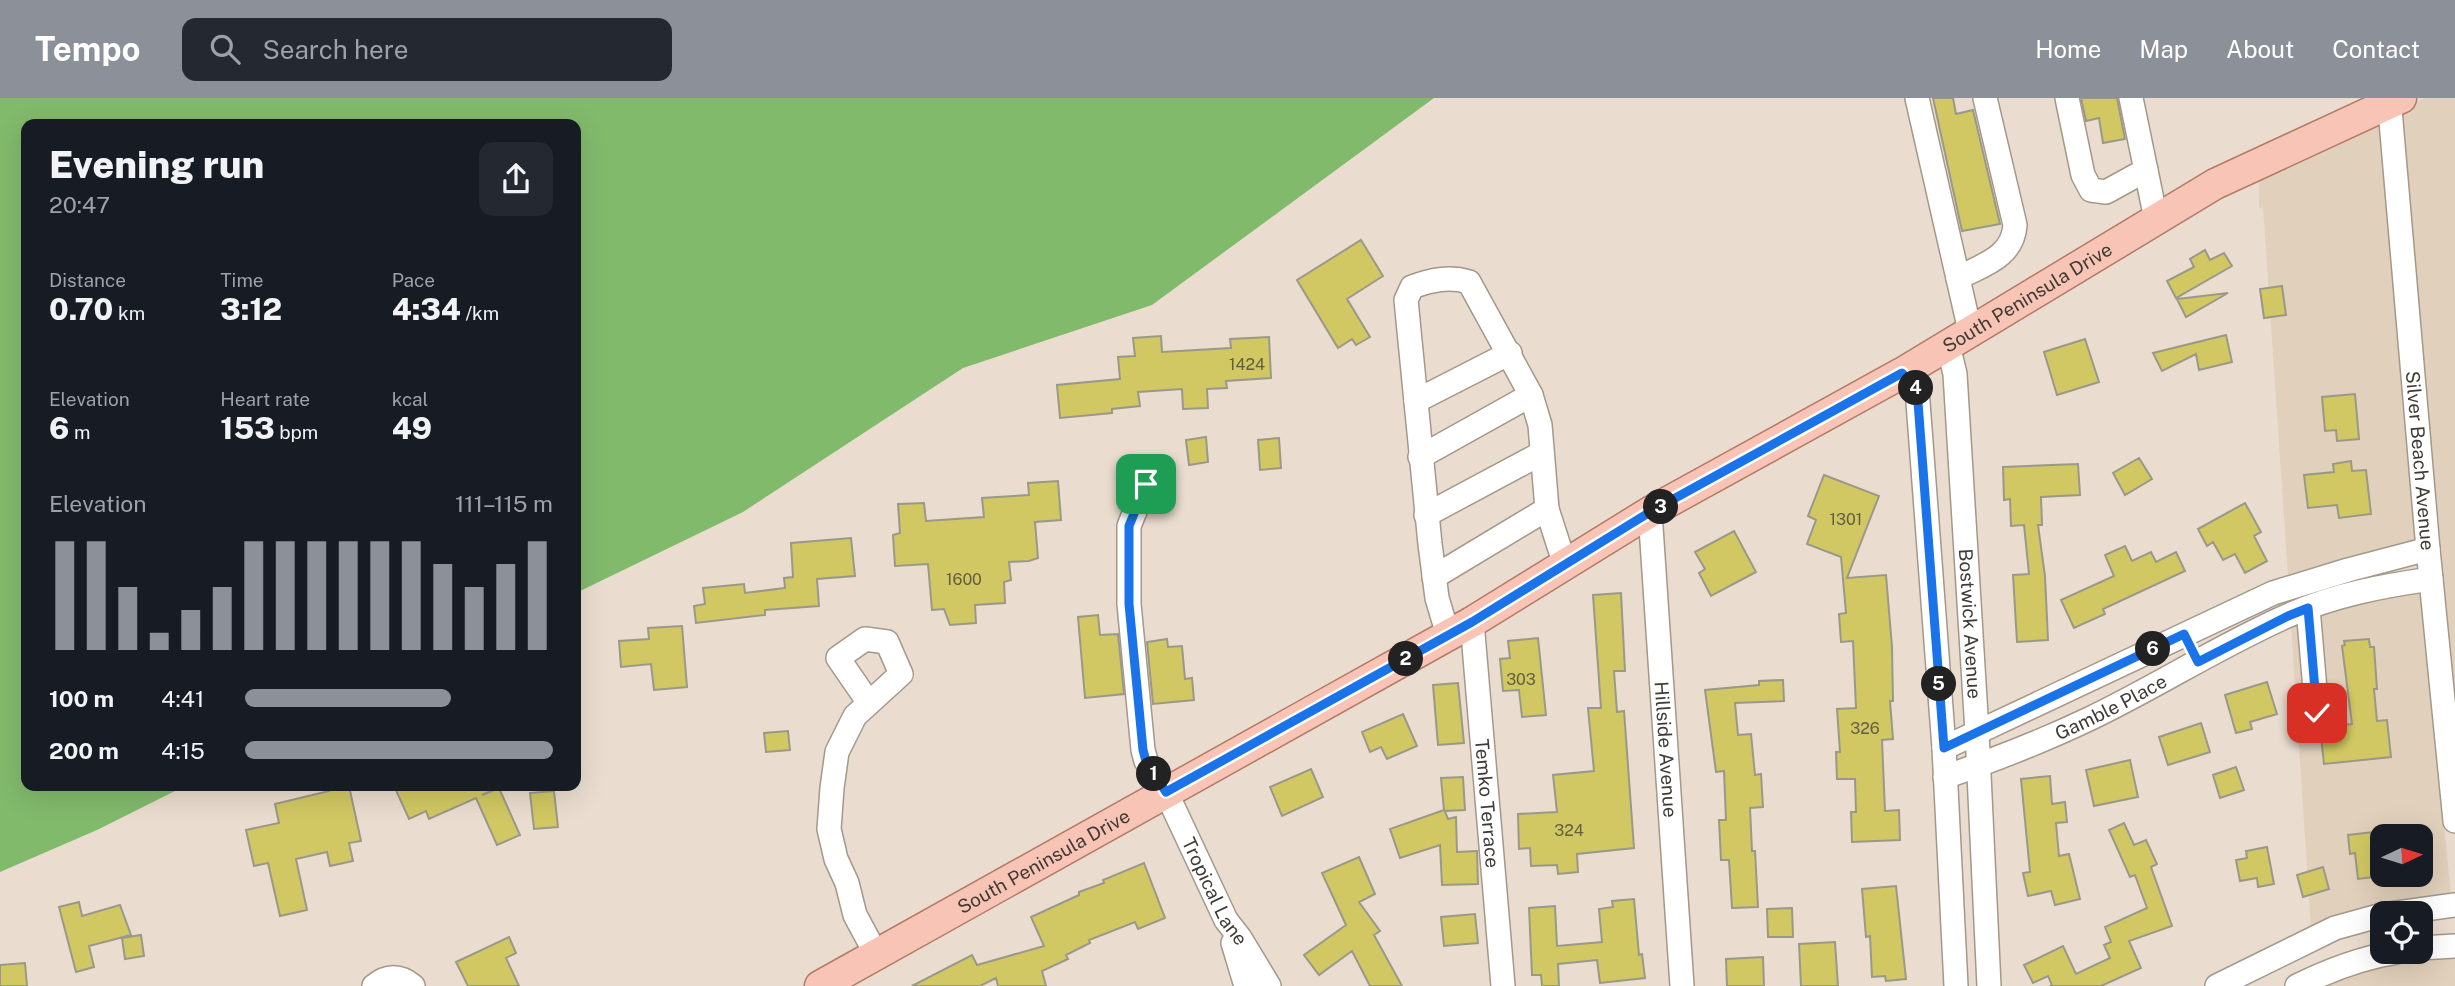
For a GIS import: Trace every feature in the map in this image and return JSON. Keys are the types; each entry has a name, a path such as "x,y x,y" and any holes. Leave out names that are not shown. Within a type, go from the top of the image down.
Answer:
{"main road":[{"name":"South Peninsula Drive","path":"820,986 1460,629 1650,512 1902,373 2215,184 2393,100"}],"street":[{"name":"Bostwick Avenue","path":"1917,98 1958,278 1959,338 1955,374 1979,765 1989,986"},
{"path":"1958,278 1999,257 2012,244 2014,234 2015,225 1985,98"},
{"path":"2067,98 2083,175 2091,190 2106,192 2146,170"},
{"path":"2131,98 2156,219"},
{"name":"Silver Beach Avenue","path":"2393,100 2428,550 2448,677 2455,821"},
{"name":"Temko Terrace","path":"1503,986 1460,629 1437,598 1434,577 1406,300 1412,288 1429,280 1457,278 1469,282 1510,353"},
{"path":"1416,401 1510,353 1531,395 1539,425 1547,509 1566,565"},
{"name":"Bostwick Avenue","path":"1902,373 1917,389 1944,748 1956,986"},
{"path":"1420,457 1531,395"},
{"path":"1426,515 1542,453"},
{"name":"Tropical Lane","path":"1146,484 1129,526 1129,604 1143,750 1146,761 1166,792 1226,920 1269,986"},
{"path":"1434,577 1547,509"},
{"name":"Hillside Avenue","path":"1650,512 1682,986"},
{"name":"Gamble Place","path":"1944,748 2273,593 2348,570 2428,550"},
{"name":"Gamble Place","path":"1945,777 2088,719 2288,616 2381,586 2431,579"},
{"path":"2308,608 2317,713"},
{"path":"2184,634 2198,662"},
{"path":"869,703 855,716 837,752 829,829 855,915 876,954"},
{"path":"2433,908 2455,905"},
{"path":"2217,986 2335,928 2370,918"},
{"path":"1226,920 1247,986"},
{"path":"2433,947 2455,946"},
{"path":"2297,986 2326,971 2370,956"},
{"path":"374,986 393,977 405,979 413,986"}],"shaded area":[{"path":"0,98 1434,98 1152,305 963,368 743,512 581,591 581,119 21,119 21,791 175,791 97,830 0,872"},
{"path":"2424,98 2455,98 2455,701 2401,111"},
{"path":"2379,121 2416,542 2288,577 2263,207 2259,209 2259,175"},
{"path":"2421,591 2451,896 2429,901 2370,901 2370,915 2311,928 2291,626 2383,595"},
{"path":"2455,956 2455,986 2320,986 2374,966 2433,964 2433,957"}],"building":[{"path":"1933,98 1953,98 1956,114 1973,110 2000,224 1962,231"},
{"path":"2081,98 2117,98 2125,139 2103,143 2099,118 2086,121"},
{"path":"1361,240 1383,276 1347,299 1370,337 1356,345 1352,339 1338,348 1297,280"},
{"path":"2205,250 2210,260 2224,253 2232,266 2176,298 2167,281 2194,267 2190,259"},
{"path":"2282,286 2286,315 2264,318 2260,289"},
{"path":"2228,293 2186,317 2177,299"},
{"path":"2226,335 2232,362 2199,370 2196,354 2162,371 2153,353"},
{"path":"1161,336 1162,352 1231,348 1230,339 1269,337 1271,378 1226,381 1227,388 1207,389 1208,408 1183,409 1182,389 1138,392 1140,406 1112,409 1112,413 1060,418 1057,385 1120,379 1118,357 1135,356 1133,338"},
{"path":"2085,339 2099,382 2057,395 2044,352"},
{"path":"2355,394 2359,439 2337,441 2336,430 2325,431 2322,397"},
{"path":"1206,437 1208,462 1189,465 1186,440"},
{"path":"1279,438 1281,468 1260,470 1258,440"},
{"path":"2139,458 2152,479 2125,495 2113,473"},
{"path":"2351,461 2352,471 2366,470 2371,514 2339,518 2337,505 2308,508 2304,475 2334,472 2333,464"},
{"path":"2078,464 2080,495 2041,497 2042,525 2038,525 2045,576 2048,640 2017,642 2013,575 2029,574 2024,525 2011,526 2010,499 2004,500 2003,467"},
{"path":"1824,475 1879,496 1847,578 1886,575 1892,647 1893,701 1890,701 1893,739 1882,740 1885,811 1899,810 1900,840 1852,842 1851,812 1856,812 1855,779 1837,779 1836,752 1840,752 1837,709 1856,708 1853,641 1841,642 1839,614 1846,613 1841,557 1807,544 1816,520 1808,516"},
{"path":"1058,481 1061,520 1035,522 1038,558 1009,562 1011,580 1004,582 1005,603 975,605 976,623 950,625 944,609 932,610 928,564 895,566 893,535 900,533 898,504 924,503 926,521 984,517 982,498 1029,495 1028,483"},
{"path":"2245,503 2261,532 2254,536 2267,561 2245,573 2235,554 2223,560 2213,542 2207,546 2198,529"},
{"path":"1734,531 1756,572 1711,596 1699,573 1705,569 1695,552"},
{"path":"851,538 855,576 817,579 819,606 765,610 765,615 696,623 694,606 705,604 703,588 744,584 745,593 785,588 784,578 793,577 791,543"},
{"path":"2125,546 2132,561 2151,552 2156,562 2176,552 2185,571 2103,609 2105,614 2074,628 2061,600 2114,576 2105,555"},
{"path":"1621,593 1625,671 1614,671 1617,712 1624,711 1634,848 1577,854 1578,872 1558,874 1557,865 1531,866 1530,848 1519,849 1518,814 1557,812 1553,775 1594,771 1588,708 1601,708 1593,595"},
{"path":"1098,615 1100,635 1118,634 1124,694 1085,698 1078,617"},
{"path":"682,626 687,687 654,690 651,664 621,667 619,641 649,639 648,628"},
{"path":"1538,638 1546,715 1522,717 1519,690 1503,691 1500,659 1510,658 1508,641"},
{"path":"1167,639 1168,647 1182,646 1185,679 1192,678 1194,700 1153,704 1147,642"},
{"path":"2369,639 2370,647 2374,647 2377,721 2387,720 2391,757 2324,764 2320,727 2352,724 2342,646 2345,645 2344,641"},
{"path":"1783,680 1784,701 1735,703 1738,735 1751,734 1755,775 1761,774 1763,807 1750,808 1758,907 1732,908 1729,860 1721,860 1719,820 1726,820 1724,771 1716,772 1705,690"},
{"path":"2267,682 2277,714 2250,722 2252,729 2236,733 2225,695"},
{"path":"1458,683 1464,743 1438,745 1433,685"},
{"path":"1403,714 1417,746 1387,759 1381,747 1370,752 1362,732"},
{"path":"2201,723 2210,752 2168,765 2159,737"},
{"path":"788,731 790,750 766,752 764,733"},
{"path":"2130,760 2138,797 2094,806 2086,770"},
{"path":"2236,767 2244,790 2220,798 2213,775"},
{"path":"1311,769 1323,797 1282,816 1270,787"},
{"path":"2050,776 2052,804 2065,802 2067,822 2056,823 2059,856 2069,854 2080,899 2055,905 2051,891 2028,896 2023,873 2030,872 2021,779"},
{"path":"1463,777 1465,810 1445,811 1448,819 1456,817 1457,852 1477,851 1478,884 1442,885 1440,845 1400,858 1390,829 1444,810 1441,778"},
{"path":"329,791 350,791 361,841 349,843 353,861 330,866 327,852 296,859 307,910 280,916 268,863 254,866 246,830 279,823 275,804"},
{"path":"396,791 491,791 482,795 500,791 520,835 497,845 476,798 429,819 426,811 409,819"},
{"path":"554,791 558,827 534,829 530,793"},
{"path":"2124,823 2134,845 2146,840 2157,864 2151,867 2172,926 2129,941 2141,968 2101,986 2050,986 2052,985 2048,976 2033,983 2024,965 2063,946 2076,974 2110,958 2104,945 2111,942 2105,927 2147,908 2135,875 2130,877 2109,830"},
{"path":"2370,832 2370,878 2358,879 2355,853 2350,854 2348,835"},
{"path":"2267,847 2274,884 2258,887 2257,878 2240,881 2236,860 2247,858 2246,851"},
{"path":"1359,857 1375,894 1359,902 1380,931 1374,935 1402,986 1370,986 1352,951 1319,975 1304,955 1346,925 1322,873"},
{"path":"1144,863 1165,918 1138,929 1135,922 1089,940 1090,943 1066,955 1068,959 1042,971 1046,986 998,986 996,978 980,986 912,986 972,955 977,965 1044,946 1031,917 1079,895 1079,892 1104,883 1103,880"},
{"path":"2323,867 2329,889 2303,897 2297,875"},
{"path":"1896,886 1906,979 1886,981 1885,976 1872,977 1870,936 1866,937 1862,889"},
{"path":"1634,899 1639,955 1642,954 1645,978 1600,983 1597,960 1558,964 1559,986 1542,986 1541,975 1532,975 1529,908 1555,906 1557,946 1602,942 1599,909 1613,907 1612,901"},
{"path":"79,902 82,916 120,905 131,935 89,946 94,967 76,972 59,907"},
{"path":"1792,908 1793,937 1768,937 1767,909"},
{"path":"1475,914 1478,943 1444,946 1441,917"},
{"path":"141,935 144,956 125,959 122,938"},
{"path":"509,937 516,953 506,958 519,986 468,986 456,962"},
{"path":"1835,942 1838,986 1801,986 1799,944"},
{"path":"1763,957 1764,986 1727,986 1726,959"},
{"path":"25,963 27,986 0,986 0,965"}],"route":[{"path":"1146,484 1129,526 1129,604 1143,750 1146,761 1166,792 1472,622 1650,512 1902,373 1917,389 1944,748 2184,634 2198,662 2308,608 2317,713"}]}
